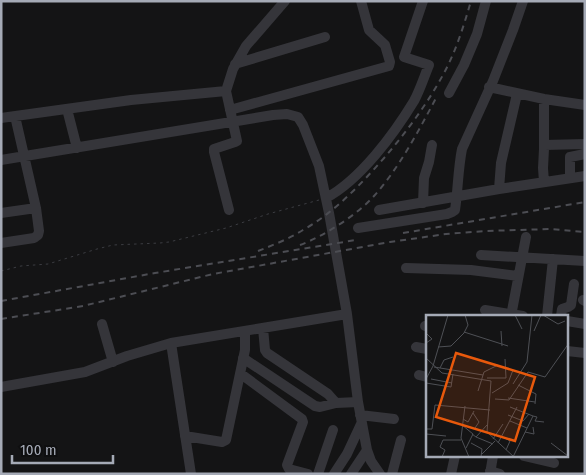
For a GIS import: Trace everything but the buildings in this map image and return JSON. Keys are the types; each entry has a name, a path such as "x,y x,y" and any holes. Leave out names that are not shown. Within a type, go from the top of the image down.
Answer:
{"street":[{"path":"229,210 214,152 214,149 236,141 226,91 227,86 235,64 246,46 285,1"},
{"path":"230,110 389,66 390,62 384,45 369,30 361,1"},
{"path":"326,198 345,185 366,166 392,133 416,96 429,65 404,57 423,1"},
{"path":"449,93 464,66 477,34 486,1"},
{"path":"358,228 455,210 462,149 490,87 523,1"},
{"path":"235,64 325,37"},
{"path":"490,87 517,94 585,105"},
{"path":"1,118 162,96 226,91"},
{"path":"499,189 501,163 517,94"},
{"path":"544,99 544,182"},
{"path":"67,109 77,148"},
{"path":"1,160 273,115 287,114 298,117 319,166 347,314 360,419 366,450 377,472"},
{"path":"1,243 34,238 38,235 39,231 36,208 15,116"},
{"path":"544,145 585,144"},
{"path":"424,203 424,178 432,145"},
{"path":"570,178 570,157 585,154"},
{"path":"379,210 585,176"},
{"path":"1,213 36,208"},
{"path":"484,310 511,315 526,237"},
{"path":"481,255 585,260"},
{"path":"547,315 553,259"},
{"path":"406,268 471,270 518,276"},
{"path":"561,315 562,309 570,305 574,284"},
{"path":"1,387 85,372 144,350 170,343 347,314"},
{"path":"568,321 585,324"},
{"path":"102,324 112,362"},
{"path":"263,328 265,350 328,394 336,403"},
{"path":"186,436 222,442 226,440 243,358 246,331"},
{"path":"170,343 191,474"},
{"path":"416,347 426,349"},
{"path":"568,351 585,353"},
{"path":"243,358 315,406 358,402"},
{"path":"240,374 302,419 303,422 287,465 287,471 308,474"},
{"path":"360,419 394,418"},
{"path":"334,474 347,454 360,419"},
{"path":"318,474 333,430"},
{"path":"392,474 401,440"},
{"path":"351,474 366,450"},
{"path":"451,474 455,458"},
{"path":"493,458 493,473"},
{"path":"533,458 554,463"}],"path":[{"path":"1,271 21,266 48,264 113,245 169,242 226,228 326,198"}],"railway":[{"path":"258,251 281,242 326,215 357,187 385,157 417,116 444,73 463,29 471,1"},
{"path":"300,245 340,224 374,196 400,162 436,98"},
{"path":"403,233 585,202"},
{"path":"1,319 83,306 213,274 390,242 446,234 485,231 550,229 585,232"},
{"path":"1,301 155,273 356,240"}]}
